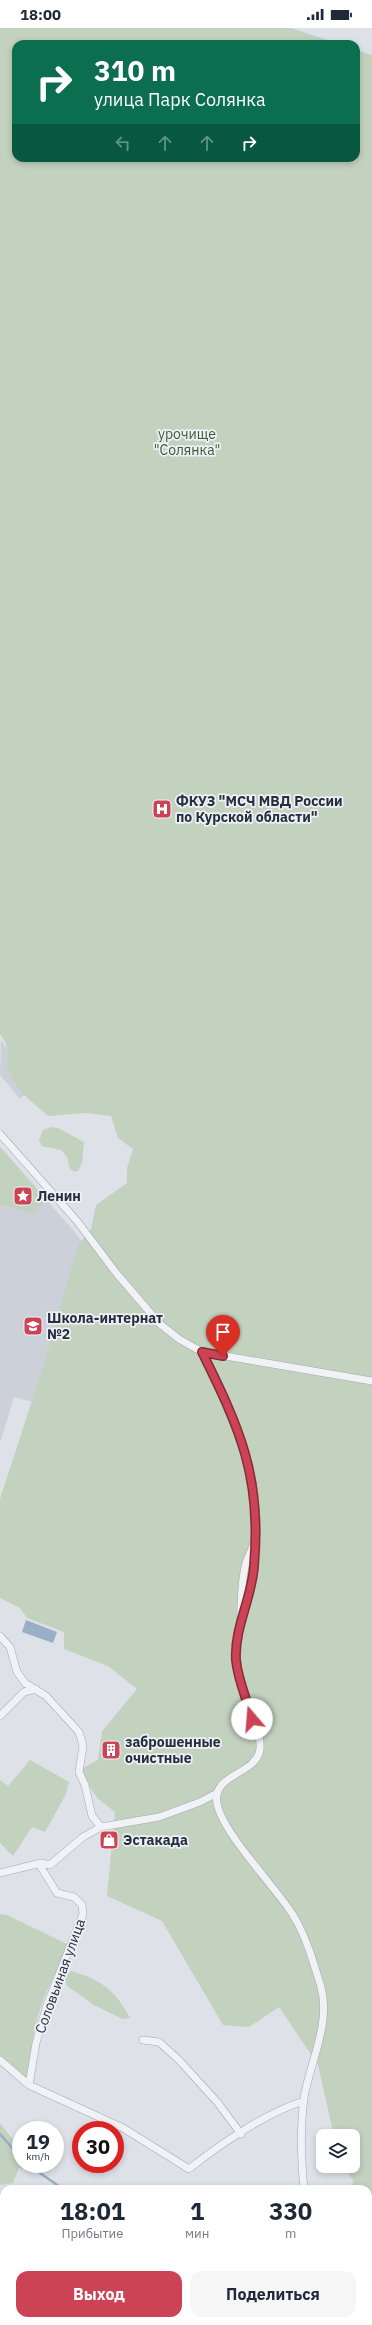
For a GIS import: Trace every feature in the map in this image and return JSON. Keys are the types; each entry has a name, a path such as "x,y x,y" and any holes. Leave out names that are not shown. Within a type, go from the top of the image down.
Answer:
{"street":[{"path":"0,1134 77,1221 117,1274 160,1324 179,1339 202,1352 372,1381"},
{"path":"202,1352 228,1404 247,1459 256,1511 255,1539 247,1561 241,1587 240,1623 236,1659 238,1678 249,1707 260,1749 253,1763 222,1784 218,1793 217,1802 228,1828 293,1916 312,1958 322,1990 323,2018 304,2102 301,2144 304,2185"},
{"path":"0,1636 10,1647 20,1677 46,1696 79,1732 83,1746 79,1772 85,1785 92,1816 101,1827"},
{"path":"0,1716 24,1692 36,1689"},
{"path":"0,1873 39,1864 50,1865 83,1837 101,1827 159,1817 200,1802 218,1793"},
{"name":"Соловьиная улица","path":"29,2085 36,2043 46,2004 83,1914 82,1905 74,1897 57,1893 39,1864"},
{"path":"143,2040 159,2042 179,2060 218,2103 240,2134"},
{"path":"0,2060 29,2085 123,2128 189,2169 240,2134 289,2106 304,2102"}],"shaded area":[{"path":"1,1041 27,1071 35,1087 20,1099 0,1075"},
{"name":"Школа-интернат №2","path":"0,1147 73,1230 91,1254 39,1404 14,1397 0,1443"}],"green space":[{"name":"урочище \"Солянка\"","path":"0,28 291,28 327,40 12,40 12,162 360,162 360,51 372,55 372,2185 352,2185 353,2180 348,2173 360,2173 360,2129 332,2129 318,2065 279,2007 249,2027 223,2025 162,1921 107,1896 115,1812 97,1798 79,1770 98,1760 102,1731 137,1689 108,1666 64,1649 64,1632 27,1618 20,1608 0,1598 0,1499 45,1361 78,1245 91,1229 96,1205 127,1183 127,1168 133,1149 118,1138 111,1116 85,1113 48,1116 37,1107 21,1091 12,1079 7,1063 7,1046 0,1034"},
{"path":"52,1127 58,1128 84,1142 82,1163 78,1171 75,1172 70,1169 67,1157 61,1150 42,1146 39,1140 43,1130"},
{"path":"0,1147 47,1200 32,1214 0,1204"},
{"path":"30,1760 69,1782 66,1794 45,1832 32,1827 13,1856 0,1843 0,1780 8,1786"},
{"path":"0,1914 7,1915 67,1944 44,1998 38,2017 26,2078 0,2056"},
{"path":"71,1971 91,1978 106,1987 119,2000 130,2018 123,2019 94,2005 67,1986 64,1977"},
{"path":"0,2123 12,2138 12,2173 17,2173 13,2183 0,2185"}],"water":[{"path":"26,1620 57,1632 53,1643 22,1632"}],"waterway":[{"path":"0,2134 12,2148"},
{"path":"40,2173 57,2185"}],"place":[{"name":"ФКУЗ \"МСЧ МВД России по Курской области\"","path":"162,809"},
{"name":"Ленин","path":"23,1196"},
{"name":"Школа-интернат №2","path":"33,1326"},
{"name":"заброшенные очистные","path":"111,1750"},
{"name":"Эстакада","path":"109,1840"}],"route":[{"path":"223,1356 202,1352 228,1404 240,1433 252,1475 256,1511 254,1565 249,1595 240,1623 236,1659 238,1678 252,1719"}]}
